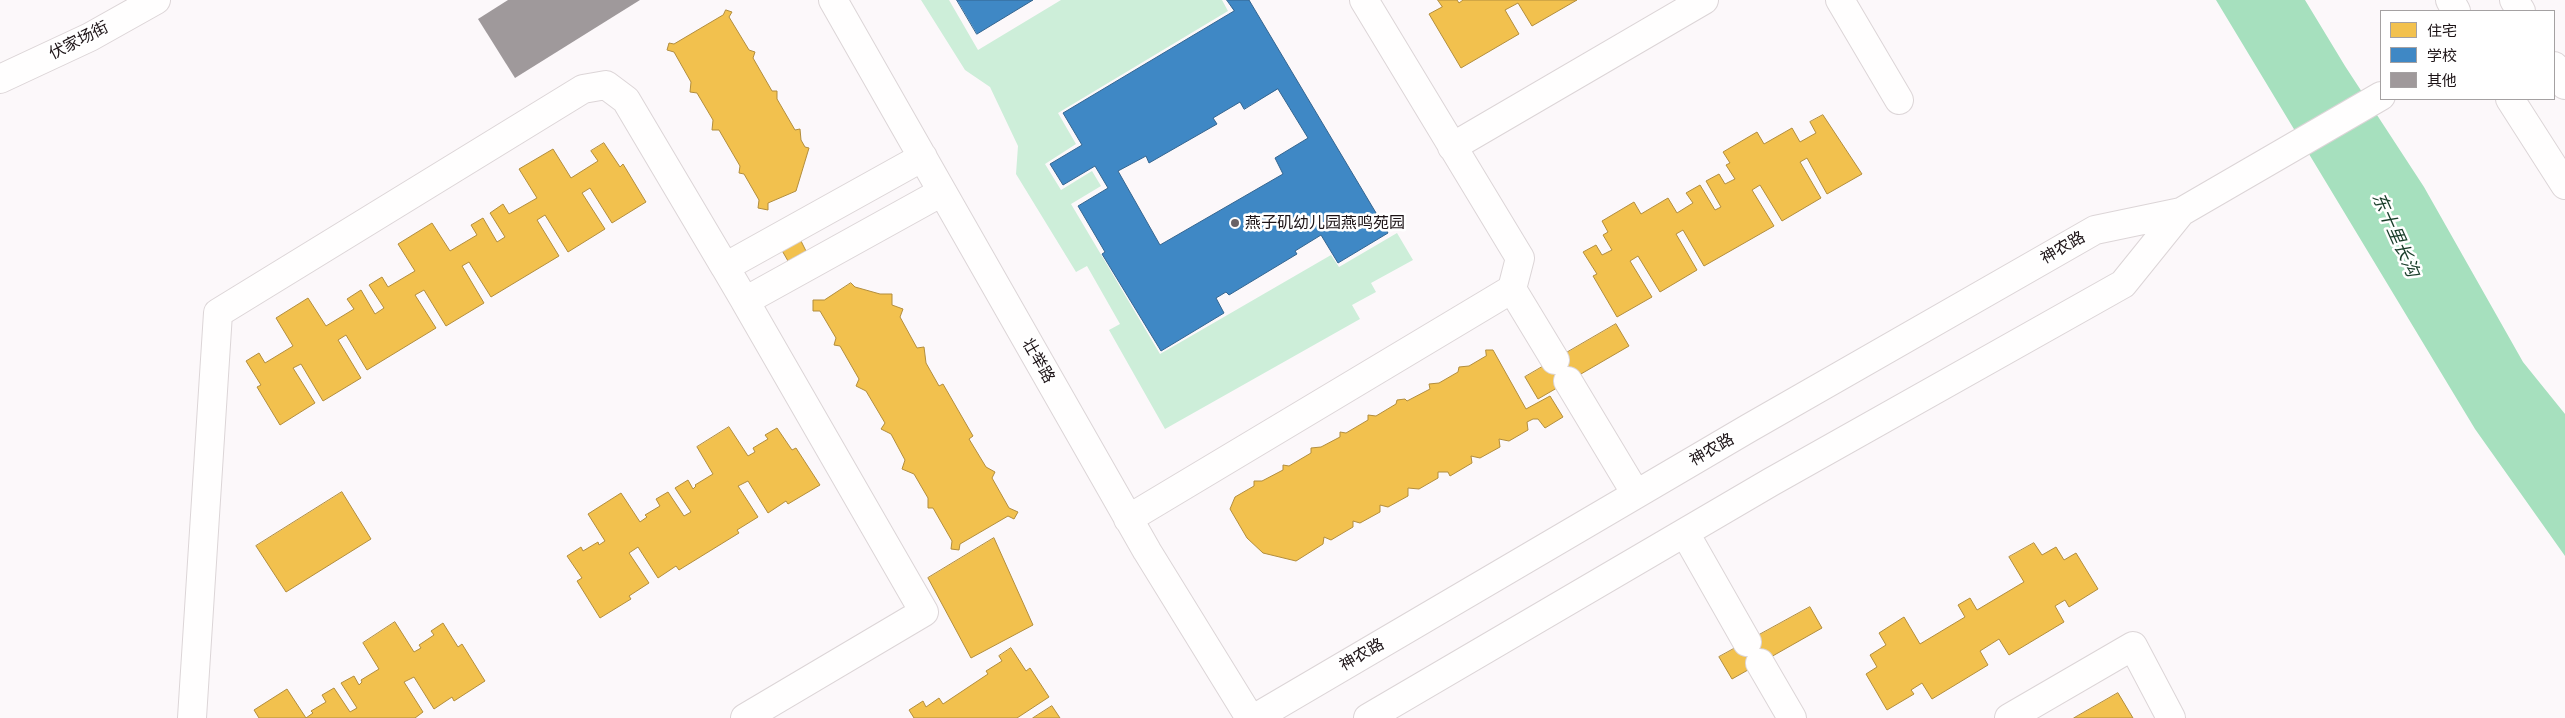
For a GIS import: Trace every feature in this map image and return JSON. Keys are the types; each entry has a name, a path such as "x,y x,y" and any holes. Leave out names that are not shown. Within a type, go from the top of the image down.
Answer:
{"street":[{"name":"伏家场街","path":"0,79 90,37 156,0"},
{"name":"壮举路","path":"833,0 1128,519 1250,718"},
{"path":"1128,519 1512,288 1520,258 1364,0"},
{"path":"1452,146 1704,0"},
{"path":"1840,0 1899,100"},
{"path":"2555,68 2565,85"},
{"path":"192,718 218,313 583,89 606,85 626,100 924,612 745,718"},
{"name":"神农路","path":"1255,718 1636,494 2095,230 2180,212 2380,97"},
{"path":"2511,100 2565,185"},
{"path":"724,268 923,157"},
{"path":"744,301 942,192"},
{"name":"神农路","path":"1368,718 1685,533 2123,284 2180,212"},
{"path":"1512,288 1636,494"},
{"path":"1685,533 1792,718"},
{"path":"2009,718 2133,646 2171,718"}],"shaded area":[{"path":"921,0 949,0 978,50 1061,0 1222,0 1228,11 1058,113 1076,144 1045,164 1061,190 1092,171 1101,186 1071,204 1160,354 1331,255 1339,267 1397,233 1413,260 1371,283 1376,292 1352,305 1360,319 1165,429 1109,330 1120,324 1087,266 1076,272 1016,174 1018,146 990,87 965,70"}],"water":[{"name":"东十里长沟","path":"2216,0 2305,0 2345,66 2424,187 2523,362 2565,414 2565,556 2475,429"}],"building: 住宅":[{"path":"1438,0 1457,0 1459,3 1463,0 1577,0 1532,26 1518,3 1505,10 1519,34 1461,68 1429,14 1442,7"},
{"path":"726,10 732,12 729,17 749,50 755,52 753,58 772,91 777,91 777,99 795,130 800,129 801,140 805,147 809,148 796,191 768,203 768,210 758,208 759,200 744,174 739,173 740,166 719,130 712,130 713,120 697,93 690,92 691,82 674,52 667,50 669,43 674,44 723,15"},
{"path":"1823,115 1862,174 1827,194 1807,158 1800,162 1821,198 1782,221 1760,185 1752,190 1774,226 1704,266 1683,230 1676,234 1697,270 1660,292 1638,256 1630,261 1652,297 1617,317 1593,276 1597,274 1583,252 1596,245 1602,255 1612,250 1603,235 1608,232 1602,221 1634,202 1641,214 1668,198 1677,213 1693,203 1686,193 1700,185 1715,210 1721,207 1706,181 1719,174 1725,184 1735,179 1726,165 1730,163 1723,152 1757,132 1764,144 1792,128 1800,142 1816,133 1810,122"},
{"path":"604,143 620,167 623,164 646,202 612,223 590,188 582,193 605,229 568,252 545,215 537,220 559,256 491,297 469,262 462,266 484,303 446,326 424,290 415,295 436,328 367,370 346,335 338,340 361,378 323,401 301,364 293,368 315,403 280,425 257,387 261,385 246,361 259,353 265,363 293,346 276,318 308,298 326,326 354,309 347,299 361,290 375,314 384,308 369,285 382,277 388,287 415,271 398,244 432,223 450,251 477,235 471,225 483,218 497,242 505,237 490,213 503,204 509,214 537,198 519,169 553,149 571,178 598,161 591,151"},
{"path":"799,237 806,251 788,261 780,247"},
{"path":"851,283 855,287 880,294 892,294 892,305 903,309 900,317 917,348 924,347 926,363 939,386 943,384 973,436 969,439 986,467 995,472 992,478 1009,508 1018,512 1014,519 1008,516 960,544 959,550 951,549 952,541 933,508 928,508 928,498 914,474 902,469 905,460 891,434 881,429 885,423 866,391 856,386 859,379 840,346 834,345 836,338 820,311 813,311 813,300 824,300"},
{"path":"1616,324 1629,346 1538,399 1525,377"},
{"path":"1486,350 1493,350 1526,409 1550,396 1563,417 1545,428 1538,419 1527,422 1528,430 1509,441 1499,439 1500,447 1480,458 1471,456 1472,463 1450,476 1448,472 1438,472 1438,478 1419,489 1408,488 1408,496 1388,507 1380,505 1380,512 1360,523 1353,521 1353,527 1331,540 1324,537 1323,544 1296,561 1263,553 1247,538 1230,509 1235,497 1254,486 1254,481 1262,481 1283,470 1283,465 1289,466 1311,453 1311,448 1321,447 1340,437 1340,432 1346,433 1368,420 1368,415 1376,416 1396,404 1397,400 1405,399 1407,401 1430,389 1429,384 1439,383 1458,372 1459,367 1469,366 1486,356"},
{"path":"729,427 748,456 755,452 753,448 768,439 765,435 777,428 792,450 796,448 820,485 788,504 786,501 768,513 748,481 738,486 758,517 737,530 739,533 679,570 676,566 658,578 638,547 629,553 649,583 629,596 631,599 600,618 577,581 582,578 567,556 581,547 583,551 598,542 599,545 605,541 588,514 621,493 640,522 647,517 645,515 660,506 656,499 668,492 684,516 691,512 675,488 688,480 693,489 695,485 713,474 697,447"},
{"path":"342,492 371,539 286,592 256,546"},
{"path":"994,538 1033,625 971,658 928,578"},
{"path":"2034,543 2042,555 2056,547 2064,560 2076,553 2098,589 2069,607 2065,600 2055,606 2064,622 2009,655 1999,639 1980,651 1988,665 1932,699 1922,683 1911,690 1914,694 1887,710 1866,674 1877,667 1870,655 1886,645 1879,633 1904,617 1920,644 1965,617 1958,605 1970,598 1977,610 2024,582 2009,557"},
{"path":"1810,607 1822,628 1732,679 1719,657"},
{"path":"395,622 414,652 421,648 419,645 434,635 431,631 443,623 458,647 462,644 485,681 454,701 452,697 434,709 414,677 404,682 423,712 415,718 306,718 313,713 311,711 326,702 322,695 334,688 350,712 357,708 341,683 354,676 359,685 362,682 361,680 379,669 363,643"},
{"path":"1011,648 1026,671 1030,668 1049,697 1017,718 914,718 909,710 923,701 926,707 939,698 943,704 988,674 986,671 1002,661 999,656"},
{"path":"287,689 306,718 259,718 254,710"},
{"path":"2118,693 2133,718 2074,718"},
{"path":"1052,706 1060,718 1033,718"}],"building: 学校":[{"path":"957,0 1033,0 977,34"},
{"path":"1227,0 1249,0 1388,233 1338,263 1321,235 1295,251 1297,254 1229,295 1226,292 1216,298 1224,313 1161,351 1102,254 1105,252 1078,206 1108,188 1095,166 1063,185 1050,164 1082,145 1063,113 1234,11","holes":["1278,89 1308,138 1275,158 1283,174 1160,245 1118,171 1146,156 1149,163 1217,124 1213,118 1240,102 1244,109"]}],"building: 其他":[{"path":"508,0 640,0 515,78 478,19"}],"place":[{"name":"燕子矶幼儿园燕鸣苑园","path":"1235,223"}]}
